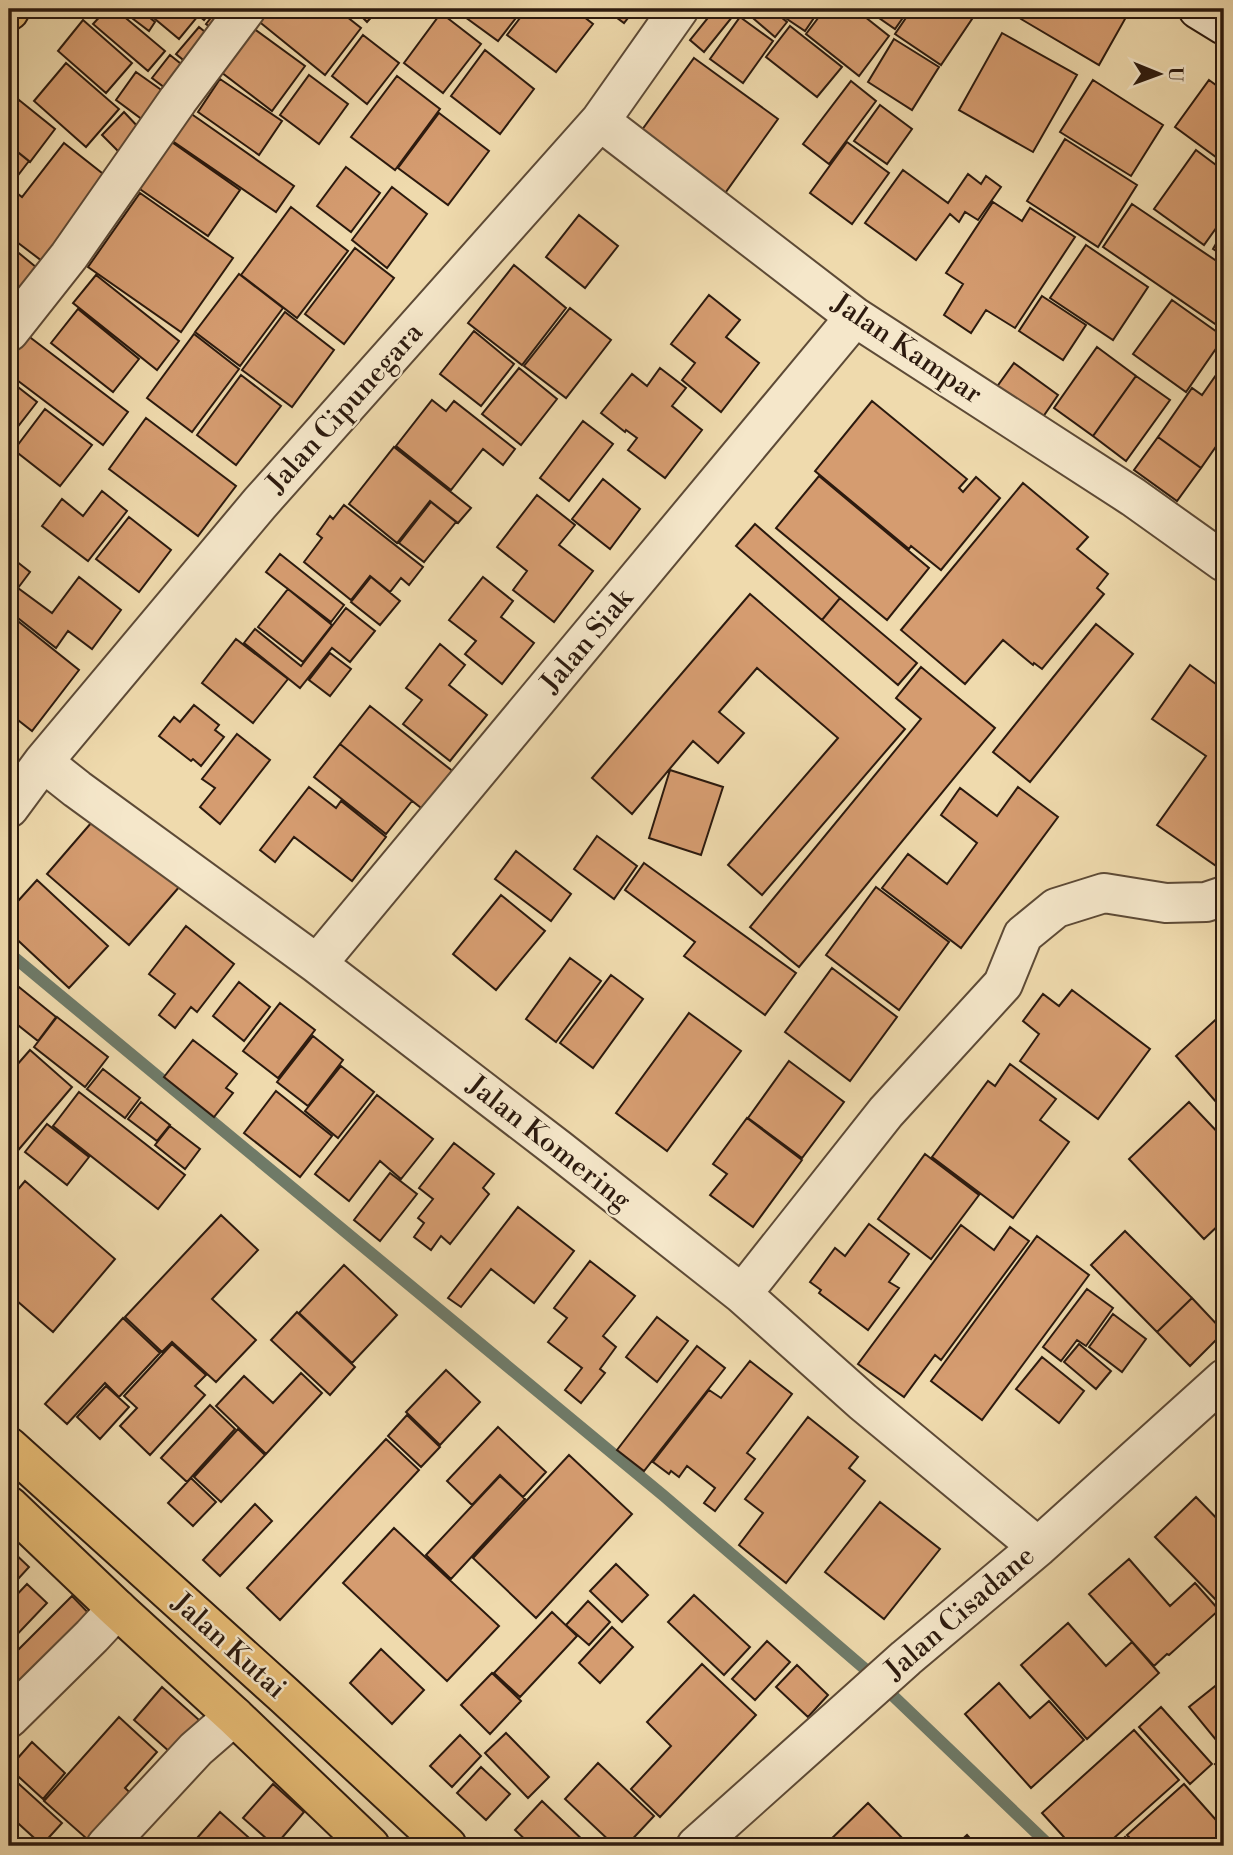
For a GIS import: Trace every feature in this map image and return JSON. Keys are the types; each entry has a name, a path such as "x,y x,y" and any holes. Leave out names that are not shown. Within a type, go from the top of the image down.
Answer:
{"main road":[{"name":"Jalan Kutai","path":"9,1447 447,1846"},
{"name":"Jalan Kutai","path":"9,1506 370,1846"}],"street":[{"path":"9,332 69,256 178,100 246,9"},
{"name":"Jalan Cipunegara","path":"9,808 43,762 260,503 600,121 679,9"},
{"path":"1198,9 1224,25"},
{"name":"Jalan Kampar","path":"600,121 855,317 1133,496 1224,562"},
{"name":"Jalan Siak","path":"317,964 855,317"},
{"name":"Jalan Komering","path":"43,762 317,964 743,1294 863,1402 1038,1547"},
{"path":"743,1294 886,1112 1003,984 1023,935 1056,908 1104,893 1166,903 1206,902 1224,896"},
{"name":"Jalan Cisadane","path":"696,1846 906,1658 1038,1547 1224,1379"},
{"path":"9,1718 117,1609"},
{"path":"106,1846 196,1749 234,1716"}],"building":[{"path":"107,9 115,9 165,51 148,71 93,24"},
{"path":"120,9 139,9 155,22 149,31"},
{"path":"143,9 189,9 198,16 179,39"},
{"path":"191,9 213,9 204,20"},
{"path":"218,9 238,9 219,34 206,24"},
{"path":"256,9 337,9 361,28 325,75 251,15"},
{"path":"354,9 379,9 367,22"},
{"path":"454,9 505,11 523,9 498,41"},
{"path":"527,9 574,9 593,24 556,72 507,35"},
{"path":"605,9 635,9 624,23"},
{"path":"715,9 737,11 704,52 690,40"},
{"path":"751,9 771,9 787,22 775,37 747,13"},
{"path":"784,9 820,9 805,31 781,15"},
{"path":"825,9 855,9 889,36 859,76 806,34"},
{"path":"866,9 909,9 895,29"},
{"path":"912,9 956,9 972,19 941,65 895,34"},
{"path":"1027,9 1107,9 1125,19 1099,65 1021,19"},
{"path":"441,13 481,44 443,93 404,63"},
{"path":"740,17 773,41 743,83 710,59"},
{"path":"83,20 132,63 106,93 58,51"},
{"path":"249,25 305,66 272,111 217,69"},
{"path":"790,26 842,67 817,97 766,57"},
{"path":"199,27 216,41 193,68 176,54"},
{"path":"1002,33 1077,75 1033,152 959,110"},
{"path":"363,35 399,63 367,104 332,76"},
{"path":"894,39 939,67 912,110 868,82"},
{"path":"485,50 534,89 500,134 451,96"},
{"path":"170,55 191,72 173,94 152,78"},
{"path":"694,58 778,119 723,196 639,134"},
{"path":"66,63 119,109 86,147 34,101"},
{"path":"136,72 167,94 147,123 116,100"},
{"path":"309,75 348,104 319,144 280,115"},
{"path":"397,76 440,109 395,170 351,137"},
{"path":"220,79 282,121 259,155 198,112"},
{"path":"1093,80 1163,125 1131,176 1060,132"},
{"path":"1209,80 1224,91 1224,163 1175,127"},
{"path":"851,81 876,101 829,164 803,144"},
{"path":"19,100 55,129 30,162 9,145 9,113"},
{"path":"880,105 912,129 887,164 854,141"},
{"path":"124,112 141,130 119,152 102,135"},
{"path":"190,113 294,186 276,212 171,140"},
{"path":"439,113 489,151 448,205 398,168"},
{"path":"166,138 240,190 208,236 134,185"},
{"path":"1065,139 1137,185 1098,247 1027,201"},
{"path":"847,142 889,173 852,224 810,193"},
{"path":"64,143 107,177 42,261 9,236 9,187 22,197"},
{"path":"9,145 29,161 9,187"},
{"path":"1196,150 1224,171 1224,217 1204,245 1154,209"},
{"path":"346,167 380,193 351,232 317,206"},
{"path":"903,170 948,203 968,174 981,184 986,176 1001,187 978,220 965,212 959,222 950,214 916,260 865,223"},
{"path":"392,187 427,214 387,268 352,240"},
{"path":"140,193 233,258 181,332 88,267"},
{"path":"993,202 1022,221 1030,208 1075,237 1015,328 986,310 971,333 944,315 963,284 946,273"},
{"path":"1132,204 1224,266 1224,330 1103,247"},
{"path":"291,207 348,251 297,318 241,275"},
{"path":"579,215 618,246 585,288 546,257"},
{"path":"1224,230 1224,256 1213,249"},
{"path":"9,245 42,272 9,304"},
{"path":"1086,245 1148,287 1113,340 1050,298"},
{"path":"355,248 394,278 344,344 305,314"},
{"path":"514,265 566,308 522,365 468,323"},
{"path":"239,274 283,308 240,366 195,332"},
{"path":"96,275 179,341 157,370 73,303"},
{"path":"709,295 740,320 726,337 759,363 721,412 682,380 695,363 671,344"},
{"path":"1042,296 1086,325 1063,360 1019,331"},
{"path":"1172,300 1224,337 1186,392 1133,354"},
{"path":"570,308 611,340 566,398 524,366"},
{"path":"78,309 139,359 113,392 51,343"},
{"path":"285,312 334,350 292,407 242,370"},
{"path":"474,331 514,364 481,406 440,374"},
{"path":"194,334 239,369 192,432 147,398"},
{"path":"27,335 128,412 103,445 9,374 9,359"},
{"path":"1097,347 1136,376 1093,436 1054,408"},
{"path":"1014,363 1058,395 1036,427 991,395"},
{"path":"1223,365 1224,435 1201,468 1158,437 1192,388 1202,395"},
{"path":"519,368 557,399 521,445 482,414"},
{"path":"660,368 686,388 672,406 702,430 665,478 628,450 637,438 601,413 632,374 647,386"},
{"path":"241,375 281,406 236,465 197,435"},
{"path":"1136,376 1170,400 1126,461 1093,436"},
{"path":"9,380 37,402 9,438"},
{"path":"432,400 446,411 454,401 515,449 503,465 483,449 451,490 396,446"},
{"path":"872,401 967,479 959,488 963,492 976,477 1000,498 941,570 911,546 909,549 815,471"},
{"path":"45,409 92,445 60,486 14,450"},
{"path":"146,418 236,486 198,536 109,469"},
{"path":"583,421 613,444 569,501 540,478"},
{"path":"1158,437 1201,468 1177,501 1134,470"},
{"path":"394,447 471,508 458,523 430,501 397,543 349,504"},
{"path":"819,476 929,568 887,620 776,528"},
{"path":"603,479 640,509 610,549 572,519"},
{"path":"1023,483 1088,537 1077,549 1108,574 1097,588 1104,594 1042,669 1034,663 1033,665 1003,640 965,684 901,630"},
{"path":"102,491 127,511 88,561 42,526 62,499 83,516"},
{"path":"537,495 575,525 559,545 593,571 554,622 513,590 527,571 497,547"},
{"path":"431,502 456,522 424,562 399,543"},
{"path":"344,505 423,567 409,585 401,578 390,592 370,576 351,600 304,562 322,538 317,534 330,516 333,519"},
{"path":"129,517 171,550 139,592 96,559"},
{"path":"755,524 840,598 822,620 736,546"},
{"path":"280,554 344,605 331,622 266,572"},
{"path":"16,561 30,572 18,588 52,613 79,577 121,610 92,649 68,631 56,648 9,611 9,570"},
{"path":"371,577 400,601 380,625 351,602"},
{"path":"483,577 513,601 501,617 534,643 502,684 465,654 476,641 449,620"},
{"path":"288,589 332,625 303,662 258,627"},
{"path":"750,594 905,729 762,895 728,865 838,738 757,668 719,712 744,733 718,763 693,741 632,814 592,778"},
{"path":"840,598 917,663 898,685 822,620"},
{"path":"346,608 375,631 350,662 332,648 300,688 244,643 255,629 301,666"},
{"path":"9,614 79,670 32,731 9,713"},
{"path":"1096,624 1133,654 1030,782 993,752"},
{"path":"236,639 288,679 253,723 202,683"},
{"path":"440,644 465,665 449,685 487,715 450,761 403,724 422,700 406,688"},
{"path":"330,653 351,669 330,696 309,680"},
{"path":"1190,665 1224,690 1222,870 1157,825 1206,756 1152,719"},
{"path":"921,667 995,728 799,967 750,927 921,719 896,698"},
{"path":"194,705 219,725 215,730 224,737 201,766 159,736 174,717 180,722"},
{"path":"370,706 455,773 425,811 340,744"},
{"path":"9,722 18,730 9,741"},
{"path":"237,734 270,760 220,824 200,807 215,788 202,779"},
{"path":"340,744 412,801 386,834 314,777"},
{"path":"670,770 723,787 701,855 649,838"},
{"path":"309,787 336,808 341,801 386,837 352,881 294,837 275,862 260,850"},
{"path":"1018,787 1058,817 961,948 882,888 908,854 947,884 977,843 941,815 960,788 997,816"},
{"path":"98,815 180,886 129,945 47,874"},
{"path":"597,836 637,866 614,899 574,869"},
{"path":"516,851 571,894 551,921 495,879"},
{"path":"644,863 796,973 765,1015 684,956 695,942 625,890"},
{"path":"37,880 108,946 69,988 9,932 9,911"},
{"path":"876,887 949,942 899,1010 826,955"},
{"path":"501,895 545,931 496,990 453,954"},
{"path":"186,926 234,964 197,1012 191,1007 175,1028 159,1015 175,994 149,974"},
{"path":"570,958 601,981 556,1042 526,1019"},
{"path":"832,968 897,1017 850,1081 785,1032"},
{"path":"611,975 643,999 593,1068 560,1043"},
{"path":"9,979 56,1017 38,1041 9,1018"},
{"path":"239,982 270,1007 244,1041 213,1016"},
{"path":"1072,990 1150,1049 1098,1119 1020,1061 1039,1034 1023,1021 1043,994 1059,1006"},
{"path":"280,1003 315,1030 278,1078 243,1051"},
{"path":"1224,1012 1224,1111 1176,1056"},
{"path":"689,1013 741,1051 667,1151 616,1113"},
{"path":"57,1017 108,1057 85,1087 34,1047"},
{"path":"313,1036 343,1060 308,1106 277,1082"},
{"path":"193,1040 237,1074 226,1088 233,1093 214,1117 164,1077"},
{"path":"30,1050 72,1087 9,1161 9,1074"},
{"path":"789,1061 844,1102 802,1158 748,1118"},
{"path":"1010,1064 1056,1099 1040,1120 1069,1142 1013,1218 932,1157 988,1081 995,1086"},
{"path":"341,1066 374,1092 338,1138 305,1111"},
{"path":"103,1069 140,1098 125,1118 87,1089"},
{"path":"276,1091 332,1136 300,1177 244,1133"},
{"path":"79,1092 185,1175 158,1209 53,1126"},
{"path":"377,1095 433,1139 401,1179 380,1161 349,1201 315,1174"},
{"path":"141,1102 170,1125 157,1141 128,1119"},
{"path":"1189,1102 1224,1139 1224,1220 1204,1239 1129,1159"},
{"path":"747,1118 802,1160 753,1227 710,1195 727,1174 713,1164"},
{"path":"47,1124 89,1157 67,1185 25,1152"},
{"path":"170,1126 200,1149 185,1169 155,1145"},
{"path":"454,1143 494,1174 483,1188 489,1194 450,1244 441,1236 431,1250 414,1237 424,1223 418,1218 433,1199 419,1188"},
{"path":"925,1154 979,1195 931,1259 878,1219"},
{"path":"390,1173 417,1194 380,1241 354,1220"},
{"path":"25,1181 115,1259 53,1332 9,1294 9,1200"},
{"path":"518,1207 574,1251 534,1303 491,1269 461,1307 448,1298"},
{"path":"221,1215 258,1250 212,1299 256,1340 216,1382 172,1342 162,1352 125,1317"},
{"path":"869,1224 909,1254 889,1282 899,1288 868,1330 819,1293 821,1290 810,1282 835,1248 845,1256"},
{"path":"961,1225 994,1250 1010,1227 1029,1241 941,1360 935,1355 904,1397 858,1364"},
{"path":"1125,1231 1192,1298 1157,1332 1091,1265"},
{"path":"1037,1236 1089,1275 982,1420 931,1381"},
{"path":"590,1261 635,1296 603,1336 616,1347 600,1369 605,1373 581,1403 565,1390 582,1368 548,1342 567,1318 554,1308"},
{"path":"344,1265 397,1315 352,1363 299,1313"},
{"path":"1087,1289 1113,1308 1086,1346 1077,1340 1061,1361 1043,1347"},
{"path":"1192,1298 1224,1332 1190,1366 1157,1332"},
{"path":"297,1312 355,1367 330,1395 271,1340"},
{"path":"1113,1314 1146,1339 1122,1372 1089,1347"},
{"path":"657,1317 688,1341 657,1382 626,1357"},
{"path":"123,1318 160,1353 119,1397 105,1383 67,1424 45,1404"},
{"path":"172,1344 206,1375 195,1386 205,1395 150,1455 120,1426 137,1408 124,1396"},
{"path":"1079,1344 1111,1371 1096,1389 1064,1362"},
{"path":"697,1346 725,1368 644,1471 617,1450"},
{"path":"1042,1357 1084,1391 1059,1423 1016,1389"},
{"path":"750,1361 792,1394 747,1453 755,1459 715,1511 704,1503 715,1488 687,1466 679,1477 671,1471 669,1474 653,1462 709,1390 721,1398"},
{"path":"446,1370 480,1402 440,1445 406,1412"},
{"path":"301,1373 322,1393 266,1454 216,1406 244,1376 273,1403"},
{"path":"106,1386 129,1407 100,1439 77,1417"},
{"path":"210,1405 235,1429 187,1482 161,1458"},
{"path":"407,1415 440,1447 421,1467 388,1436"},
{"path":"808,1417 858,1457 849,1468 865,1481 786,1583 739,1545 763,1513 745,1499"},
{"path":"498,1427 546,1472 523,1497 500,1475 472,1505 447,1481"},
{"path":"238,1429 265,1455 221,1502 194,1477"},
{"path":"386,1439 419,1470 280,1620 247,1588"},
{"path":"569,1455 632,1514 536,1618 473,1558"},
{"path":"500,1476 525,1499 451,1579 426,1555"},
{"path":"191,1478 216,1502 193,1526 168,1503"},
{"path":"1196,1497 1224,1526 1224,1594 1217,1601 1155,1537"},
{"path":"880,1502 940,1549 884,1619 825,1572"},
{"path":"255,1504 272,1521 220,1576 203,1560"},
{"path":"394,1528 499,1626 447,1681 343,1583"},
{"path":"9,1548 29,1567 9,1589"},
{"path":"1129,1559 1170,1606 1195,1583 1219,1610 1154,1666 1089,1594"},
{"path":"616,1564 648,1595 622,1622 590,1591"},
{"path":"27,1584 47,1603 9,1643 9,1603"},
{"path":"694,1595 750,1647 724,1675 668,1622"},
{"path":"72,1596 97,1622 27,1691 9,1672 9,1659"},
{"path":"588,1601 610,1622 589,1645 566,1625"},
{"path":"552,1612 577,1636 520,1697 494,1673"},
{"path":"1068,1623 1106,1666 1132,1642 1159,1673 1087,1739 1021,1665"},
{"path":"612,1627 633,1647 600,1683 579,1663"},
{"path":"767,1641 790,1662 755,1700 732,1679"},
{"path":"381,1649 424,1690 392,1724 350,1683"},
{"path":"702,1664 756,1715 660,1817 631,1789 671,1746 647,1722"},
{"path":"797,1665 828,1695 808,1717 776,1687"},
{"path":"492,1673 521,1701 490,1734 461,1705"},
{"path":"999,1683 1030,1718 1049,1701 1084,1740 1031,1788 965,1714"},
{"path":"1219,1683 1224,1690 1224,1743 1221,1746 1189,1707"},
{"path":"162,1687 208,1728 180,1761 134,1720"},
{"path":"1161,1707 1212,1764 1190,1784 1139,1727"},
{"path":"119,1717 157,1752 125,1788 140,1802 95,1846 44,1801"},
{"path":"1134,1730 1179,1780 1105,1846 1072,1846 1042,1813"},
{"path":"506,1733 549,1777 528,1798 485,1753"},
{"path":"460,1735 481,1756 452,1787 430,1766"},
{"path":"32,1742 65,1773 43,1799 9,1768"},
{"path":"1224,1756 1224,1774 1215,1764"},
{"path":"598,1763 654,1816 626,1846 615,1846 565,1799"},
{"path":"481,1767 510,1794 486,1820 457,1793"},
{"path":"9,1775 62,1823 42,1845 9,1815"},
{"path":"273,1784 304,1812 275,1846 243,1818"},
{"path":"1184,1784 1224,1829 1224,1846 1137,1846 1127,1835"},
{"path":"542,1801 589,1846 532,1846 515,1830"},
{"path":"868,1803 910,1846 824,1846"},
{"path":"220,1812 256,1844 190,1846"},
{"path":"967,1835 977,1846 955,1846"},
{"path":"1125,1837 1133,1846 1116,1846"}],"waterway":[{"path":"9,953 664,1496 865,1669 1050,1846"}]}
